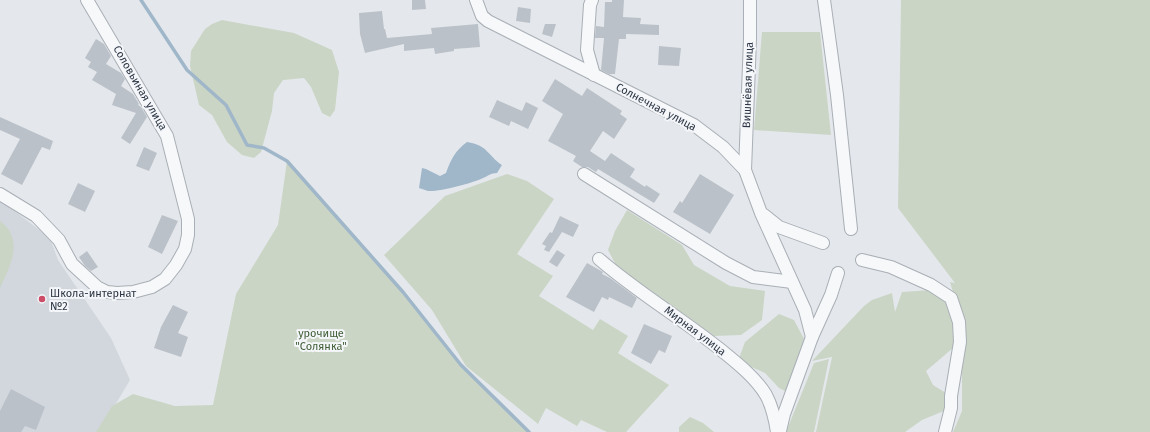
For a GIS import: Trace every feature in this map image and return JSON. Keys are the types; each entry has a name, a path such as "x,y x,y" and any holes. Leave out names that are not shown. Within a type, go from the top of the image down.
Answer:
{"street":[{"name":"Соловьиная улица","path":"0,194 36,216 59,240 72,264 97,287 107,292 133,292 152,287 165,279 176,265 185,249 188,235 188,219 167,136 87,0"},
{"name":"Солнечная улица","path":"476,0 482,16 488,21 694,124 722,147 745,170 761,213 805,310 812,337"},
{"path":"592,0 590,5 587,50 594,75"},
{"name":"Вишнёвая улица","path":"745,170 750,0"},
{"path":"824,0 837,95 851,229"},
{"path":"584,174 753,278 792,282"},
{"path":"761,213 779,227 823,243"},
{"name":"Мирная улица","path":"599,259 618,275 707,338 755,380 766,395 775,418 778,432"},
{"path":"862,260 891,267 931,286 951,298 959,322 960,342 951,396 951,408 945,432"},
{"path":"778,432 812,337 831,295 838,273"}],"shaded area":[{"name":"Школа-интернат №2","path":"0,200 50,238 58,260 111,338 130,380 99,432 0,432"}],"green space":[{"path":"901,0 1150,0 1150,432 953,432 962,411 962,322 950,282 955,283 898,208"},
{"path":"222,20 294,33 332,50 339,72 335,110 330,117 322,113 311,87 304,78 283,80 274,93 272,111 261,152 254,158 242,155 227,142 212,115 199,105 190,66 191,51 205,29"},
{"path":"762,32 820,32 831,135 754,130"},
{"name":"урочище \"Солянка\"","path":"287,161 403,292 461,365 529,432 96,432 112,406 133,394 175,406 213,405 236,294 278,225"},
{"path":"507,174 527,181 554,199 517,254 553,276 539,296 593,330 600,319 628,336 618,353 669,385 626,432 607,432 581,420 577,426 546,408 538,424 466,366 432,310 384,255 445,196"},
{"path":"627,210 682,245 694,265 730,286 765,291 762,320 741,335 714,336 649,289 618,269 608,250 615,231"},
{"path":"0,221 8,228 14,245 11,262 0,288"},
{"path":"931,290 944,294 960,342 926,371 933,385 951,396 951,408 922,420 905,432 816,432 832,357 812,361 864,306 872,300 892,293 895,312 902,292"},
{"path":"779,314 794,320 804,339 787,392 779,388 765,373 738,361 745,342"},
{"path":"829,359 814,432 786,432 814,363"},
{"path":"690,417 703,423 714,432 679,432 679,427"}],"water":[{"path":"467,142 479,145 502,165 497,173 448,189 428,191 419,188 422,168 440,176 446,173 454,156"}],"building":[{"path":"412,0 425,0 426,9 412,10"},
{"path":"612,0 624,0 623,17 641,18 640,24 659,25 659,35 626,34 626,39 619,39 615,74 609,74 601,70 604,38 595,38 596,26 604,27 605,2 612,2"},
{"path":"518,7 531,9 530,23 516,21"},
{"path":"382,11 384,29 387,38 432,34 431,28 478,24 480,47 454,49 454,51 435,54 434,48 404,51 404,44 365,53 360,34 359,13"},
{"path":"545,24 556,24 552,37 542,34"},
{"path":"96,39 104,44 111,56 106,64 121,73 125,79 121,86 133,94 139,104 138,105 147,117 130,144 121,138 136,113 112,105 116,94 92,80 97,72 88,67 91,62 85,58"},
{"path":"659,46 681,48 679,66 658,65"},
{"path":"555,79 582,96 587,88 622,111 620,114 627,119 614,139 603,131 590,151 605,161 611,153 635,169 630,177 645,187 646,185 660,194 654,203 598,169 596,172 588,167 582,167 573,161 576,156 548,141 563,114 542,101"},
{"path":"497,100 522,111 526,102 538,108 528,129 511,121 509,126 489,117"},
{"path":"0,117 53,141 50,150 42,147 22,185 1,174 20,139 0,130"},
{"path":"144,147 157,153 149,171 136,166"},
{"path":"700,174 734,195 710,234 673,212 680,201 682,203"},
{"path":"78,183 95,191 85,212 68,204"},
{"path":"162,215 178,221 162,254 148,247"},
{"path":"560,216 579,225 573,237 562,232 549,252 544,250 546,246 542,244 550,232 552,233"},
{"path":"557,250 565,255 557,267 549,262"},
{"path":"87,251 98,267 91,271 85,266 79,257"},
{"path":"587,263 603,272 602,274 610,278 637,298 632,308 609,297 608,300 602,297 594,312 566,297"},
{"path":"173,305 188,312 178,333 188,337 181,357 154,348 161,327"},
{"path":"644,324 672,336 665,353 659,350 651,364 631,353"},
{"path":"11,389 45,407 36,430 25,426 21,432 0,432 0,411"}],"waterway":[{"path":"141,0 187,70 226,105 247,145 264,148 287,161 403,292 461,365 529,432"}],"place":[{"name":"Школа-интернат №2","path":"42,299"}]}
